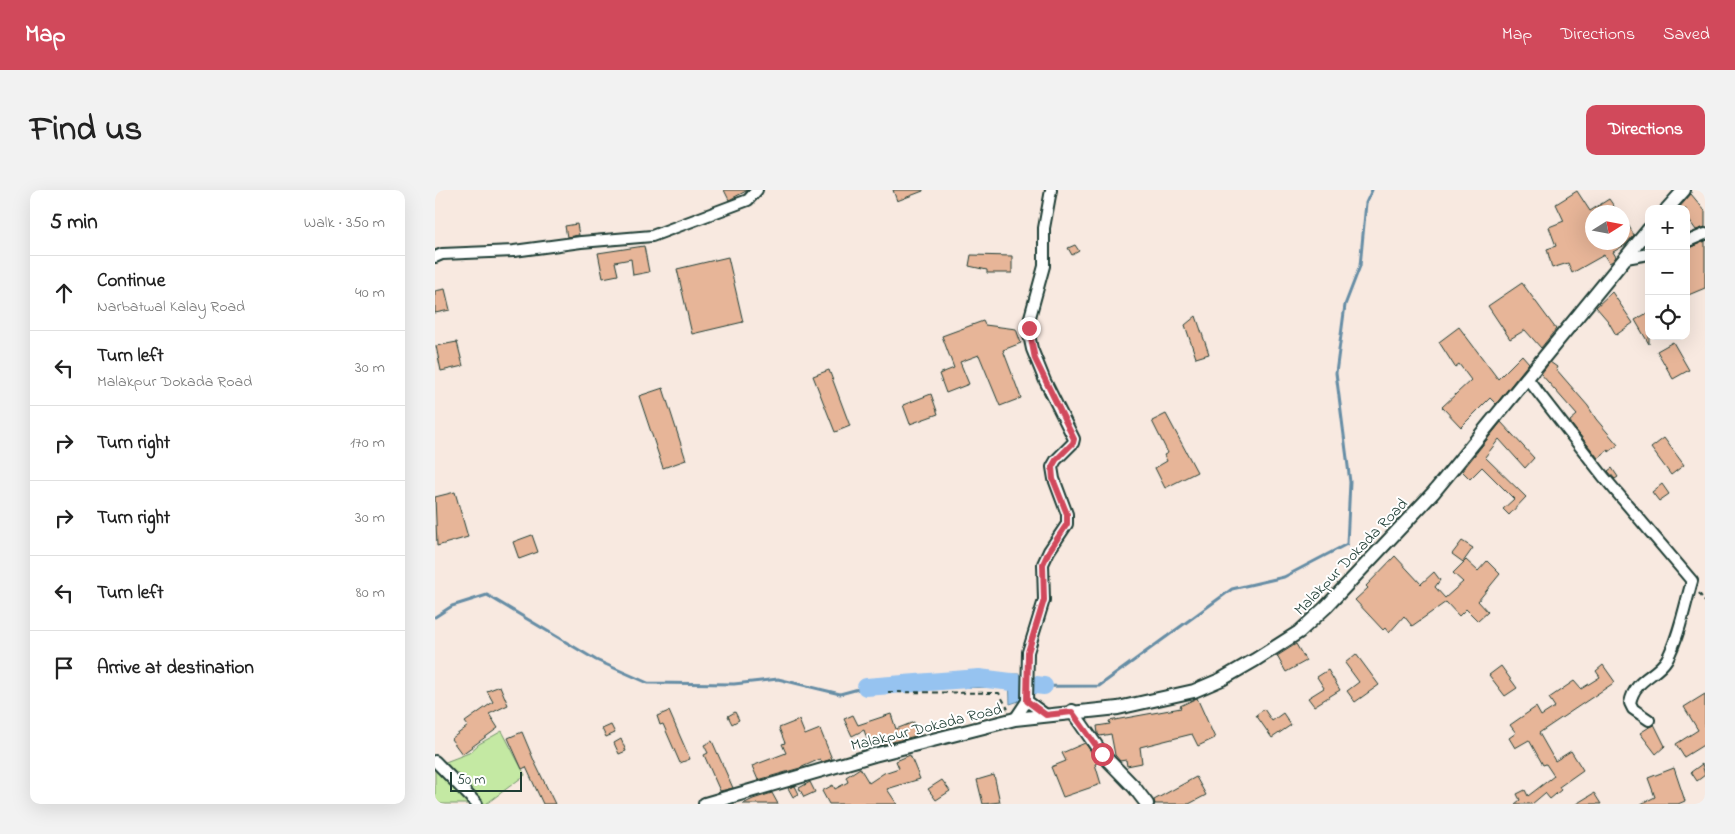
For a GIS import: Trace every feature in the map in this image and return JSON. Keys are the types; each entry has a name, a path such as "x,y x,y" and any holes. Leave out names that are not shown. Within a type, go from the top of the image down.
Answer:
{"street":[{"path":"435,257 442,254 514,251 581,242 652,236 748,200 757,190"},
{"path":"1015,720 1027,701 1028,652 1044,600 1043,564 1049,551 1067,524 1067,514 1053,479 1052,467 1056,460 1073,443 1074,439 1045,381 1032,349 1029,334 1030,318 1044,266 1044,228 1051,190"},
{"path":"1671,205 1684,190"},
{"path":"1690,240 1705,234"},
{"name":"Malakpur Dokada Road","path":"705,804 874,755 1015,720 1119,708 1194,691 1222,679 1299,632 1339,594 1386,540 1433,493 1645,235"},
{"path":"1626,258 1645,255"},
{"path":"1527,378 1603,476 1691,580 1681,621 1666,660 1632,691 1629,703 1649,720"},
{"path":"1027,701 1046,715"},
{"path":"1072,712 1102,754 1135,787 1147,804"},
{"path":"435,761 477,804"}],"path":[{"path":"888,692 999,693 1015,720"}],"green space":[{"path":"502,731 525,775 486,804 435,804 435,766 469,753 479,744"}],"water":[{"path":"1009,674 1020,674 1022,700 1010,704"}],"building":[{"path":"724,190 748,190 729,200"},
{"path":"893,190 923,190 923,191 897,201"},
{"path":"1577,191 1586,205 1585,250 1616,250 1613,252 1616,257 1613,261 1609,263 1604,255 1572,273 1568,263 1552,268 1547,249 1556,246 1549,227 1564,221 1556,204"},
{"path":"1691,194 1705,211 1705,227 1696,230 1690,222 1690,205 1681,205"},
{"path":"1609,199 1613,205 1600,205"},
{"path":"577,224 579,235 567,237 565,226"},
{"path":"1630,228 1634,235 1630,239"},
{"path":"1705,241 1705,288 1690,294 1690,250 1690,247"},
{"path":"1075,245 1079,251 1072,255 1068,248"},
{"path":"644,246 649,272 633,275 631,259 615,262 618,275 603,278 598,253"},
{"path":"971,255 1012,256 1012,273 987,273 987,270 969,266"},
{"path":"728,257 743,322 692,334 677,269"},
{"path":"1522,283 1556,329 1541,348 1525,330 1510,339 1488,306"},
{"path":"445,289 450,310 435,313 435,291"},
{"path":"1612,292 1633,323 1616,335 1608,321 1596,307"},
{"path":"1645,314 1645,337 1635,320"},
{"path":"1196,316 1209,354 1196,358 1185,325"},
{"path":"983,321 985,325 1016,329 1021,343 1003,350 1021,398 1000,406 979,355 960,362 969,384 946,393 939,374 954,368 942,336"},
{"path":"1459,327 1498,379 1522,355 1529,363 1496,404 1490,398 1461,427 1442,407 1471,380 1459,364 1455,367 1439,342"},
{"path":"457,342 463,366 441,371 436,346"},
{"path":"1673,342 1689,370 1673,379 1657,351"},
{"path":"1550,362 1557,367 1556,369 1618,445 1609,452 1608,450 1598,458 1572,425 1570,421 1577,415 1541,374"},
{"path":"829,370 850,426 835,432 813,376"},
{"path":"663,388 686,460 663,468 639,396"},
{"path":"931,394 938,414 910,424 903,405"},
{"path":"1166,414 1197,472 1165,488 1155,468 1167,461 1164,455 1168,453 1152,421"},
{"path":"1501,422 1534,458 1525,468 1499,439 1485,457 1526,497 1509,515 1503,509 1514,499 1482,467 1470,479 1462,471"},
{"path":"1664,438 1684,465 1671,475 1651,448"},
{"path":"1612,468 1618,477 1615,479 1608,471"},
{"path":"1662,484 1669,494 1659,501 1652,492"},
{"path":"455,492 468,537 437,546 435,497"},
{"path":"532,535 538,552 519,559 513,542"},
{"path":"1462,541 1473,548 1463,562 1452,554"},
{"path":"1395,556 1421,584 1434,572 1440,580 1435,587 1445,598 1463,582 1453,573 1466,560 1478,571 1487,561 1500,574 1478,601 1488,612 1478,621 1466,609 1459,616 1446,602 1412,626 1404,616 1389,633 1385,628 1383,630 1355,600 1368,588 1366,586"},
{"path":"1296,644 1306,661 1286,672 1277,656"},
{"path":"1356,654 1379,685 1355,702 1347,691 1359,682 1345,663"},
{"path":"1603,665 1615,682 1539,733 1555,761 1571,751 1583,770 1559,787 1561,790 1550,799 1545,793 1532,804 1515,804 1520,800 1517,794 1525,790 1528,796 1554,776 1546,764 1543,765 1529,740 1515,748 1509,738 1516,733 1510,725 1536,707 1541,716 1555,707 1549,698 1574,681 1581,689 1600,677 1596,671"},
{"path":"1501,666 1517,688 1505,696 1489,675"},
{"path":"1328,670 1340,690 1314,706 1308,698 1324,688 1317,677"},
{"path":"500,686 508,705 489,714 498,728 462,754 451,739 468,726 465,722 493,702 487,691"},
{"path":"1705,694 1705,744 1684,757 1676,744 1698,730 1684,707"},
{"path":"1197,698 1215,738 1198,746 1192,734 1140,747 1142,763 1127,766 1126,760 1120,761 1115,755 1111,734 1100,736 1098,734 1097,726 1110,724 1109,721 1181,708 1180,706"},
{"path":"1264,709 1272,721 1283,713 1291,725 1272,738 1256,715"},
{"path":"669,711 690,759 680,763 663,724 660,725 657,716"},
{"path":"735,712 739,720 732,724 728,716"},
{"path":"891,714 896,729 914,722 919,735 870,748 864,730 852,736 844,719 853,715 858,725"},
{"path":"799,720 805,735 820,729 832,759 822,762 820,759 800,768 758,780 752,766 786,753 782,744 785,743 779,728"},
{"path":"1654,724 1665,746 1656,754 1640,733"},
{"path":"611,725 615,733 606,737 602,729"},
{"path":"522,732 555,804 543,804 526,767 522,769 508,738"},
{"path":"621,739 626,751 619,754 614,743"},
{"path":"712,741 733,788 720,791 704,755 708,753 704,745"},
{"path":"1085,743 1099,762 1095,764 1101,784 1063,797 1051,767 1066,761 1062,753"},
{"path":"910,755 920,779 887,789 897,804 829,804 822,791 833,785 835,789 848,782 846,777 860,768 869,783 884,773 899,768 896,761"},
{"path":"1702,764 1705,775 1697,781 1691,772"},
{"path":"1674,768 1685,801 1678,804 1641,804 1655,797 1648,778"},
{"path":"994,775 1000,802 983,804 977,780"},
{"path":"1196,777 1206,795 1189,804 1155,804 1154,800"},
{"path":"942,780 950,791 936,800 928,789"},
{"path":"810,782 815,792 804,797 799,788"},
{"path":"795,786 799,794 793,797 788,788"},
{"path":"772,793 778,804 743,804 753,799"},
{"path":"1594,793 1601,804 1576,804"}],"waterway":[{"path":"435,617 452,606 487,595 596,660 648,683 734,684 778,679 840,694 866,687 1099,686 1232,589 1284,577 1347,544 1350,482 1336,373 1345,305 1360,266 1366,203 1372,190"},
{"path":"866,687 979,678 1044,686"}],"route":[{"path":"1029,328 1035,359 1074,439 1066,452 1056,460 1052,467 1053,479 1067,514 1067,524 1065,530 1049,551 1043,564 1044,600 1028,652 1027,701 1028,704 1046,715 1072,712 1102,754"}]}
